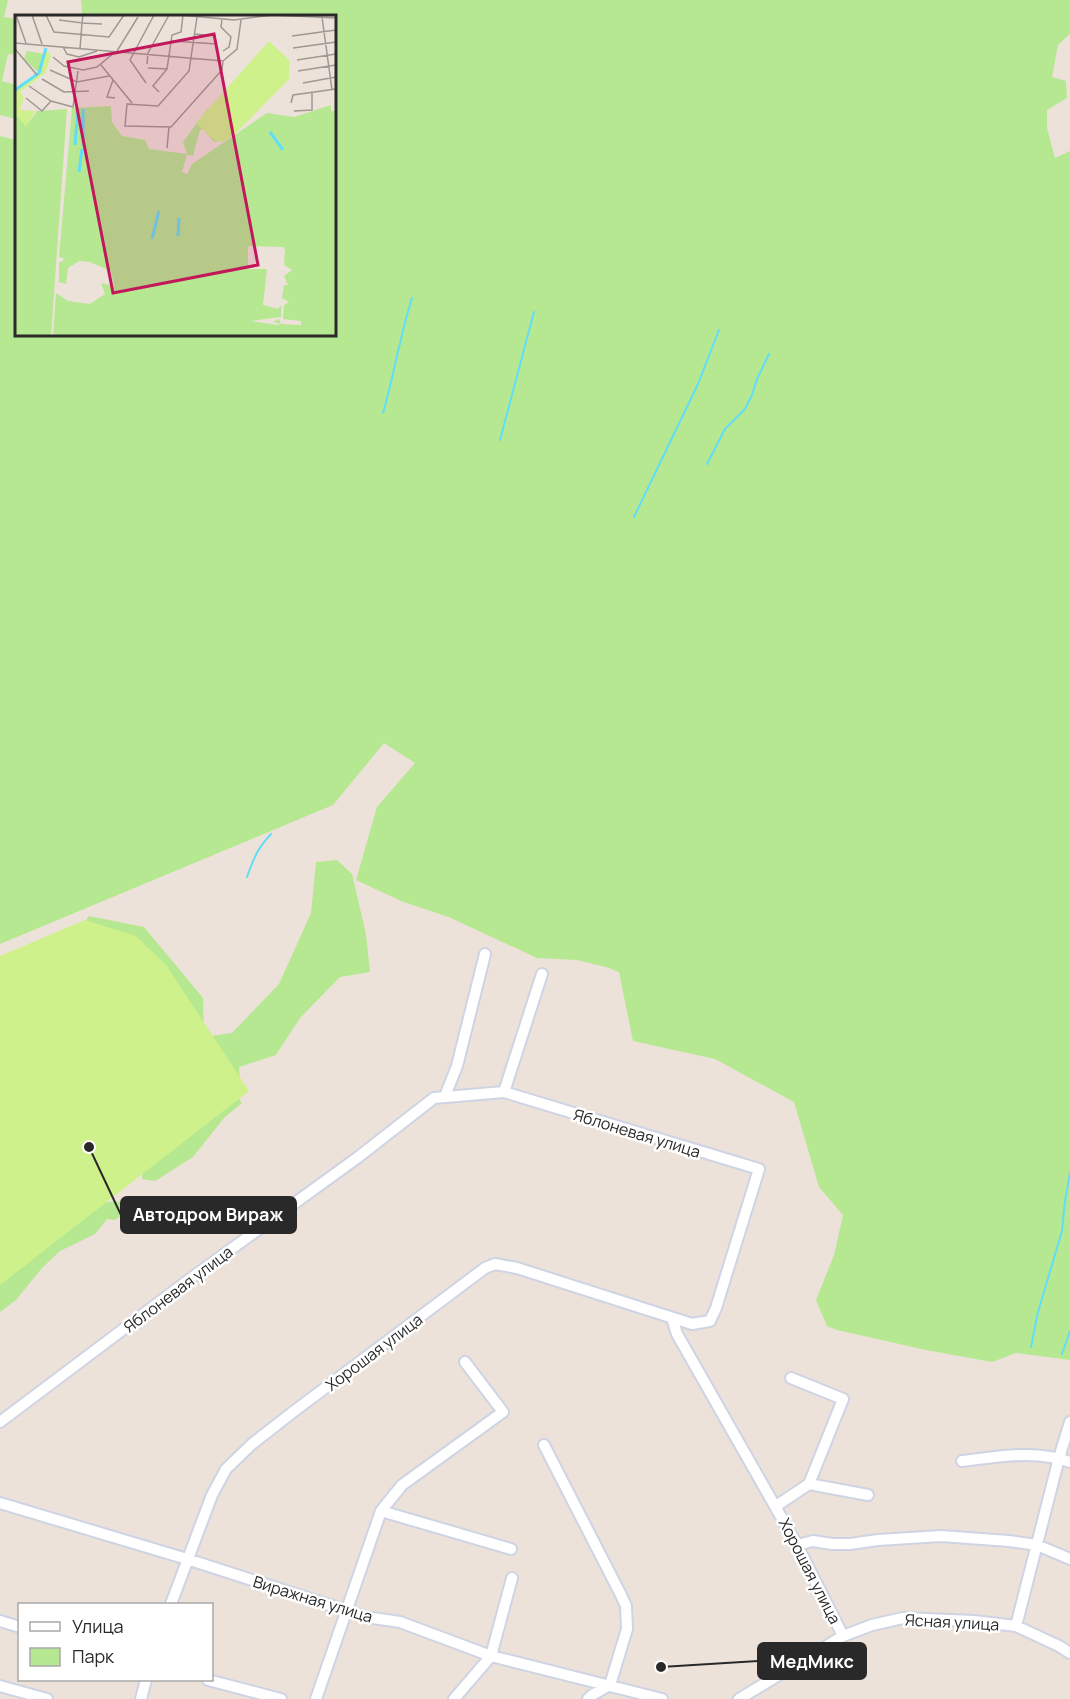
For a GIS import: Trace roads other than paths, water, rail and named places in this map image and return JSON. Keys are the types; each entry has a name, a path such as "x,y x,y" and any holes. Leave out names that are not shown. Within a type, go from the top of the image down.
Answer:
{"street":[{"path":"445,1096 457,1066 485,954"},
{"path":"504,1092 542,974"},
{"name":"Яблоневая улица","path":"0,1422 194,1276 357,1158 434,1098 504,1092 759,1169"},
{"name":"Хорошая улица","path":"172,1603 212,1495 226,1469 252,1444 292,1412 485,1268 495,1264 517,1268 692,1324 710,1321 759,1169"},
{"name":"Хорошая улица","path":"672,1318 677,1334 776,1506 843,1636"},
{"path":"315,1699 348,1611 381,1512 402,1485 503,1412 465,1362"},
{"path":"776,1506 809,1484 843,1399 791,1378"},
{"path":"1016,1626 1037,1545 1064,1460 1070,1422"},
{"path":"544,1445 626,1606 627,1629 610,1685 588,1699"},
{"path":"962,1461 1024,1454 1064,1460"},
{"path":"809,1484 867,1495"},
{"name":"Виражная улица","path":"0,1503 187,1559 366,1617 400,1622 491,1656 662,1699"},
{"path":"381,1512 511,1549"},
{"path":"797,1545 813,1541 850,1544 941,1536 1037,1545 1070,1559"},
{"path":"454,1699 491,1656 512,1578"},
{"name":"Ясная улица","path":"739,1699 843,1636 872,1625 903,1618 974,1621 1016,1626 1070,1653"},
{"path":"0,1622 18,1626"},
{"path":"141,1699 146,1681"},
{"path":"211,1681 244,1694 281,1699"},
{"path":"0,1686 47,1699"}],"waterway":[{"path":"383,413 412,298"},
{"path":"500,440 534,312"},
{"path":"634,517 698,384 719,330"},
{"path":"707,464 725,429 745,409 769,354"},
{"path":"247,877 256,854 271,834"},
{"path":"1031,1347 1038,1312 1062,1231 1070,1173"},
{"path":"1062,1354 1070,1331"}],"place":[{"name":"Автодром Вираж","path":"89,1147"},
{"name":"МедМикс","path":"661,1667"}]}
